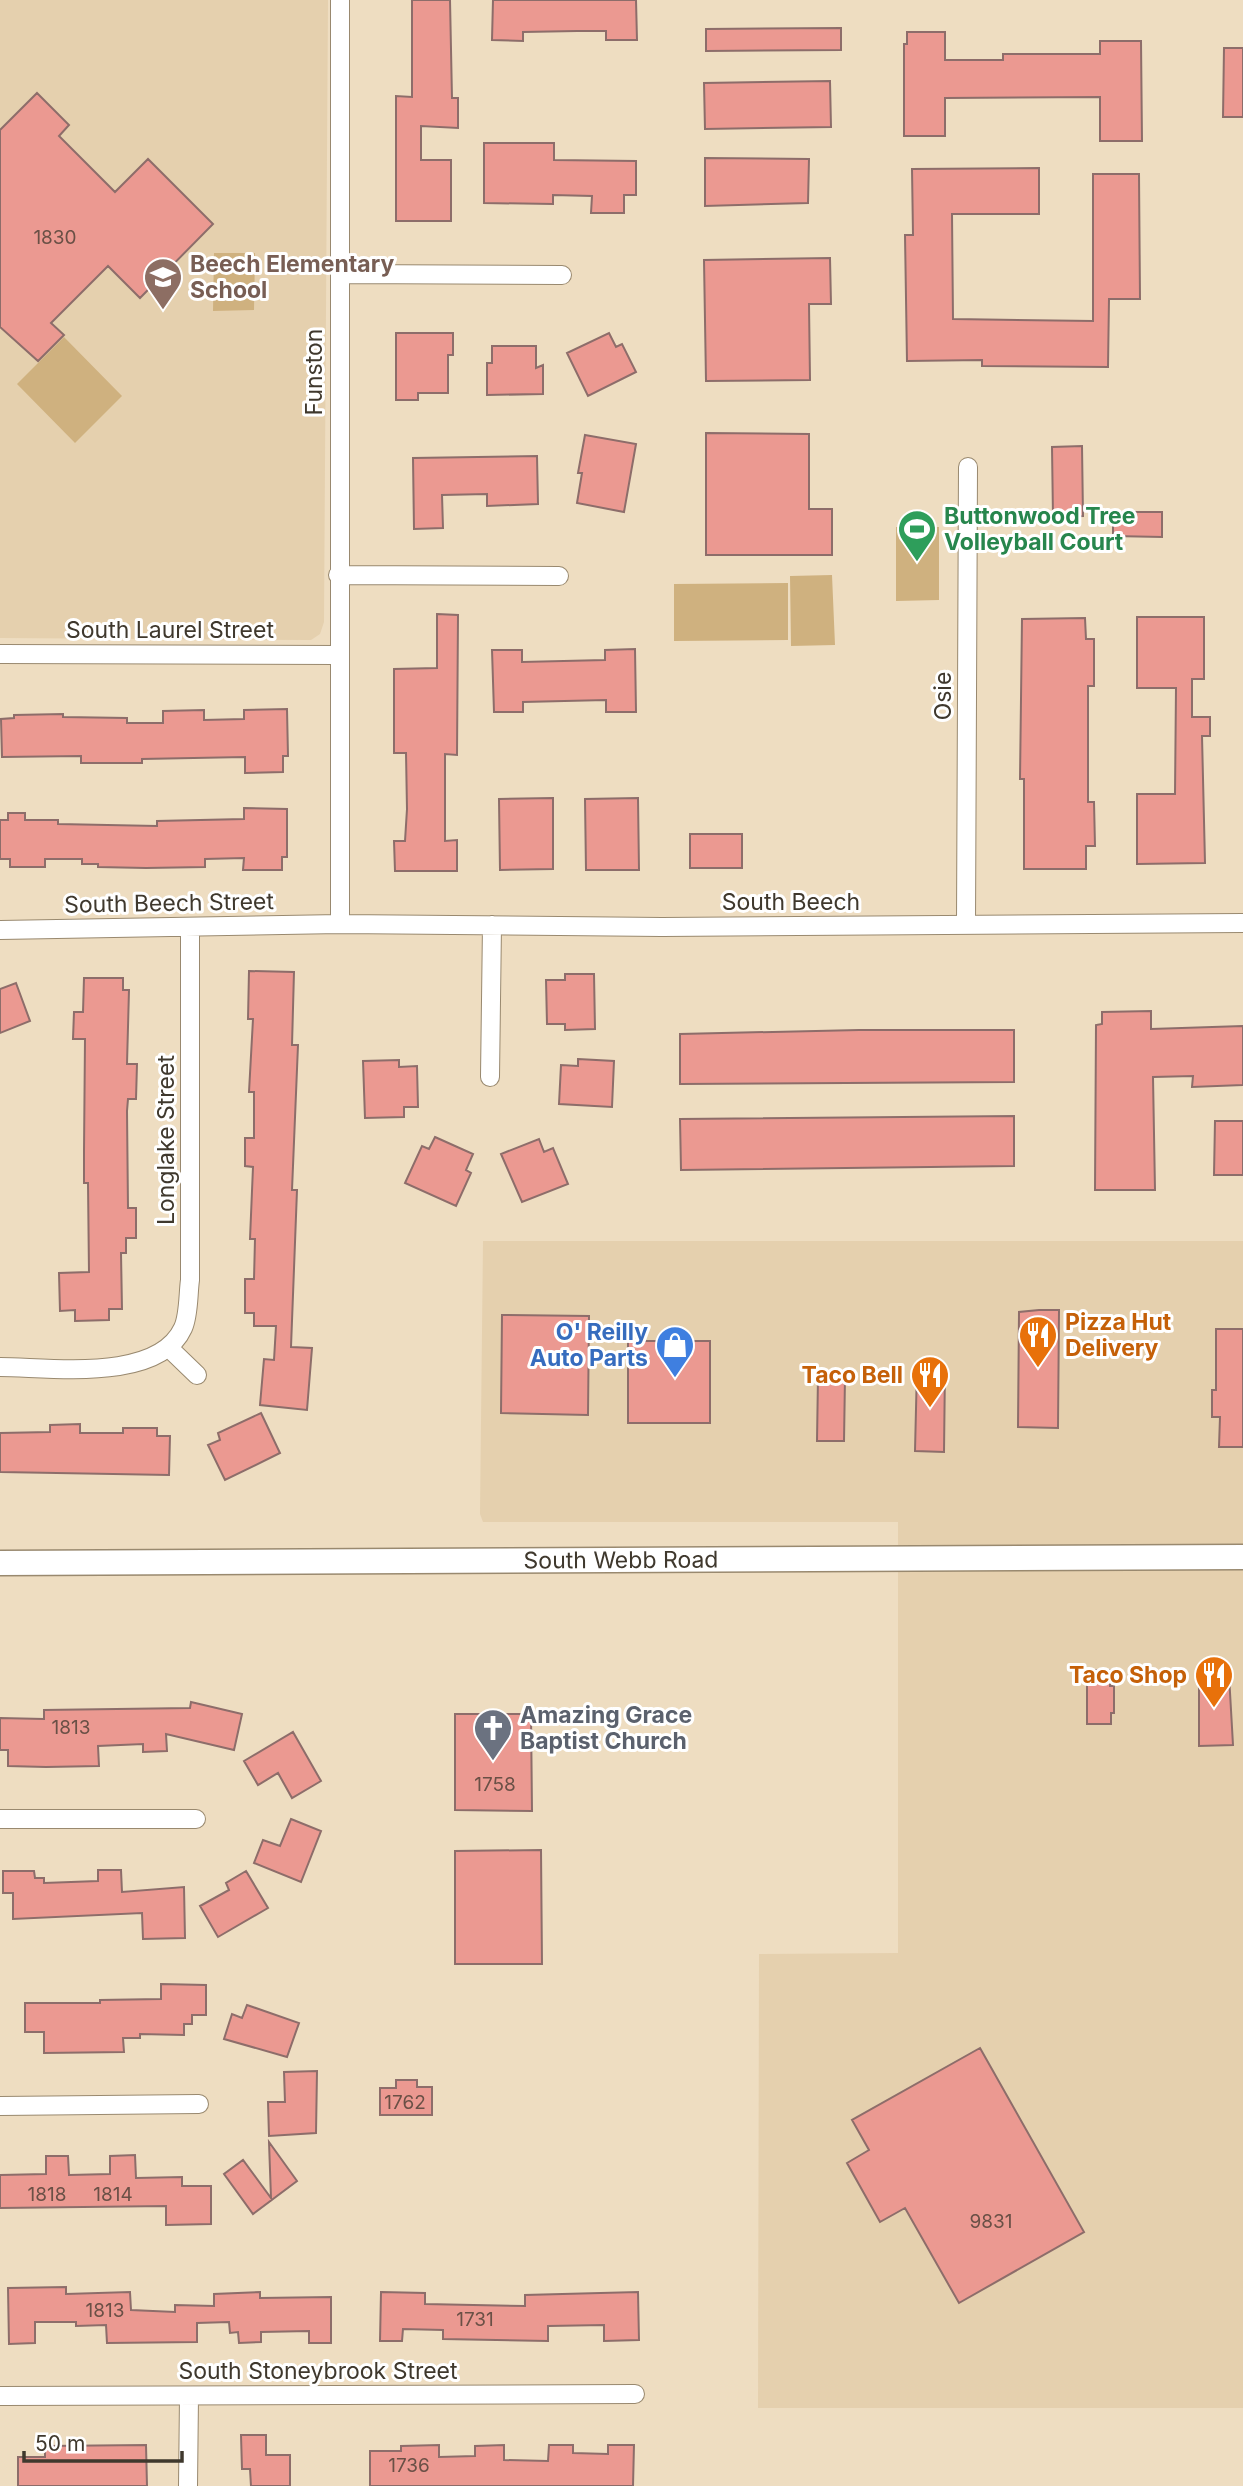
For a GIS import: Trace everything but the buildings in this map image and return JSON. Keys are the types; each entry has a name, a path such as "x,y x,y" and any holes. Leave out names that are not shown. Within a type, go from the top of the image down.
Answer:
{"main road":[{"name":"South Webb Road","path":"0,1563 1243,1557"}],"street":[{"name":"Funston","path":"339,655 340,0"},
{"path":"340,274 562,275"},
{"name":"Osie","path":"966,924 968,467"},
{"path":"338,575 559,576"},
{"name":"South Laurel Street","path":"0,654 339,655"},
{"path":"339,655 340,924"},
{"name":"South Beech","path":"340,924 1243,923"},
{"name":"South Beech Street","path":"0,930 340,924"},
{"path":"490,1077 492,925"},
{"name":"Longlake Street","path":"169,1348 184,1327 190,1280 190,928"},
{"path":"0,1367 116,1367 140,1363 169,1348 197,1376"},
{"path":"0,1819 196,1819"},
{"path":"0,2106 199,2104"},
{"name":"South Stoneybrook Street","path":"0,2396 635,2394"},
{"path":"188,2486 189,2396"}],"shaded area":[{"name":"Beech Elementary School","path":"0,0 328,0 324,622 320,634 311,640 0,638"},
{"path":"214,253 255,253 254,310 213,311"},
{"path":"64,337 122,396 75,443 17,384"},
{"name":"Buttonwood Tree Volleyball Court","path":"896,527 939,527 939,600 896,601"},
{"path":"832,575 835,645 791,646 790,576"},
{"path":"788,583 788,640 674,641 674,584"},
{"path":"483,1241 1243,1241 1243,2408 758,2408 759,1954 898,1953 898,1522 483,1522 480,1514"}],"place":[{"name":"Beech Elementary School","path":"163,311"},
{"name":"Buttonwood Tree Volleyball Court","path":"917,563"},
{"name":"Pizza Hut Delivery","path":"1038,1369"},
{"name":"O' Reilly Auto Parts","path":"675,1379"},
{"name":"Taco Bell","path":"930,1409"},
{"name":"Taco Shop","path":"1214,1709"},
{"name":"Amazing Grace Baptist Church","path":"493,1762"}]}
